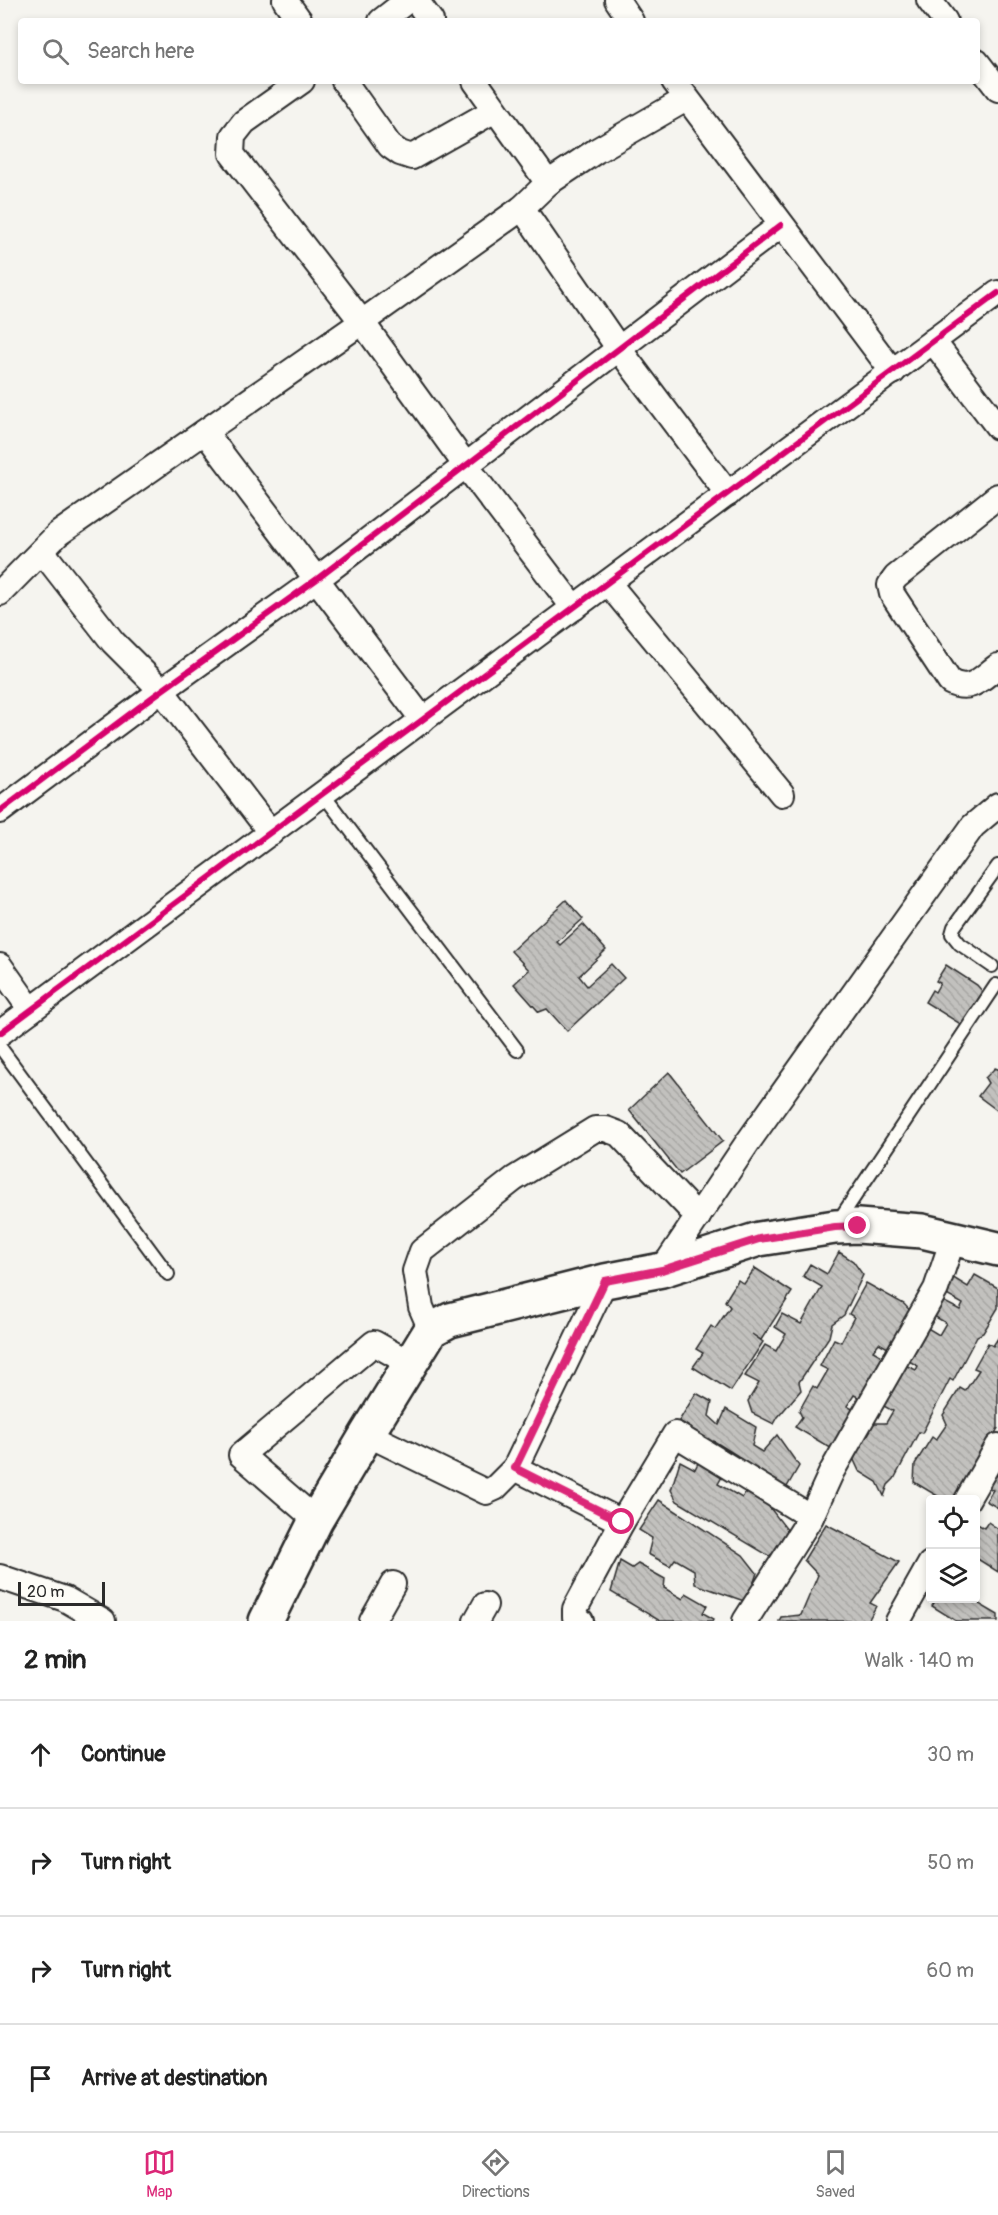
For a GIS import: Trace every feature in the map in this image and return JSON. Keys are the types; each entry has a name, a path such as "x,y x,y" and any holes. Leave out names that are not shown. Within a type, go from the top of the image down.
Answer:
{"street":[{"path":"285,0 298,18"},
{"path":"385,18 408,0"},
{"path":"416,0 429,18"},
{"path":"617,0 629,18"},
{"path":"929,0 943,18"},
{"path":"980,66 998,89"},
{"path":"298,84 244,122 233,136 232,154 362,322 574,608"},
{"path":"346,84 390,146 412,157 495,110"},
{"path":"477,84 548,183"},
{"path":"0,593 58,534 522,208 548,183 680,90 893,372"},
{"path":"522,208 619,349 728,494"},
{"path":"0,811 317,579 781,225"},
{"path":"0,1033 998,293"},
{"path":"933,341 998,427"},
{"path":"205,432 423,720"},
{"path":"998,496 896,577 891,585 892,594 950,682 958,687 968,688 998,666"},
{"path":"42,551 113,642 162,691 271,833"},
{"path":"608,583 782,794"},
{"path":"662,1270 748,1142 973,826 998,805"},
{"path":"0,966 32,1010"},
{"path":"431,1330 421,1307 415,1272 422,1251 514,1179 594,1129 606,1129 620,1134 698,1217"},
{"path":"266,1621 316,1520 431,1330 468,1314 605,1281 662,1270 759,1239 835,1227 858,1226 922,1232 998,1249"},
{"path":"745,1621 811,1517 832,1471 936,1289 953,1239"},
{"path":"367,1434 486,1491 495,1488 515,1468 605,1281"},
{"path":"316,1520 241,1455 374,1343 411,1364"},
{"path":"581,1621 575,1617 575,1609 622,1522 675,1434 811,1517"},
{"path":"970,1495 998,1446"},
{"path":"515,1468 622,1522"},
{"path":"898,1621 926,1571"},
{"path":"3,1584 65,1599 103,1621"},
{"path":"372,1621 393,1584"}],"lane":[{"path":"323,794 517,1050"},
{"path":"835,1227 997,985 990,977 995,964 960,944 952,934 954,927 998,866"},
{"path":"0,1047 168,1274"}],"building":[{"path":"566,900 583,919 557,942 560,945 583,924 606,950 579,976 587,986 611,964 624,978 567,1031 547,1009 539,1012 514,984 529,970 511,951"},
{"path":"946,965 977,985 983,992 962,1025 925,1002 932,990 935,992 940,983 936,981"},
{"path":"995,1068 998,1069 998,1111 978,1096 988,1083 985,1078"},
{"path":"669,1072 723,1141 680,1174 629,1110"},
{"path":"839,1252 853,1261 863,1275 844,1315 832,1324 829,1337 799,1382 801,1390 774,1424 752,1413 748,1401 759,1383 745,1376 765,1345 776,1351 786,1334 775,1327 782,1314 801,1324 822,1287 803,1276 810,1264 827,1274"},
{"path":"755,1268 792,1292 761,1340 752,1334 763,1342 731,1391 693,1367 703,1353 696,1349 711,1326 715,1329 730,1307 725,1301 738,1280 744,1284"},
{"path":"975,1275 998,1288 998,1308 983,1333 977,1336 953,1381 950,1379 922,1433 919,1432 884,1496 877,1482 859,1471 853,1458 873,1423 886,1423 893,1411 882,1405 905,1365 916,1370 918,1366 907,1360 926,1327 939,1335 946,1323 932,1315 941,1300 960,1310 963,1304 943,1293 952,1277 968,1287"},
{"path":"866,1283 904,1304 916,1317 895,1352 879,1343 873,1351 886,1358 862,1399 854,1395 847,1406 856,1411 834,1450 795,1427 802,1417 799,1411 813,1386 817,1389 828,1370 820,1366 834,1339 841,1342 854,1317 849,1314"},
{"path":"998,1338 998,1428 961,1495 936,1495 914,1482 915,1464 932,1437 936,1440 947,1424 943,1415 960,1388 965,1391 979,1370 974,1368 988,1343 993,1346"},
{"path":"696,1393 712,1402 709,1416 719,1425 726,1409 756,1427 752,1446 762,1452 777,1435 799,1466 784,1492 740,1463 738,1456 714,1441 714,1447 688,1434 691,1428 679,1421"},
{"path":"680,1461 695,1469 699,1461 723,1475 718,1484 742,1498 746,1491 767,1504 788,1531 780,1550 769,1556 677,1501 671,1490"},
{"path":"995,1471 998,1473 998,1508 986,1501 993,1490 986,1486"},
{"path":"659,1500 743,1555 757,1573 747,1602 695,1584 694,1570 675,1559 670,1566 648,1554 652,1538 639,1530"},
{"path":"988,1522 998,1529 998,1572 980,1561 980,1526 984,1528"},
{"path":"826,1524 899,1562 870,1603 876,1606 868,1621 779,1621 781,1617 801,1615 818,1575 804,1560"},
{"path":"620,1561 632,1568 638,1564 665,1579 664,1588 683,1599 686,1593 707,1605 703,1613 714,1619 713,1621 660,1621 611,1592"},
{"path":"934,1603 977,1603 998,1615 998,1621 956,1621 932,1606"}],"cycle path":[{"path":"0,811 154,696 317,579 781,225"},
{"path":"0,1033 998,293"}],"route":[{"path":"622,1522 515,1468 605,1281 662,1270 759,1239 835,1227 858,1226"}]}
